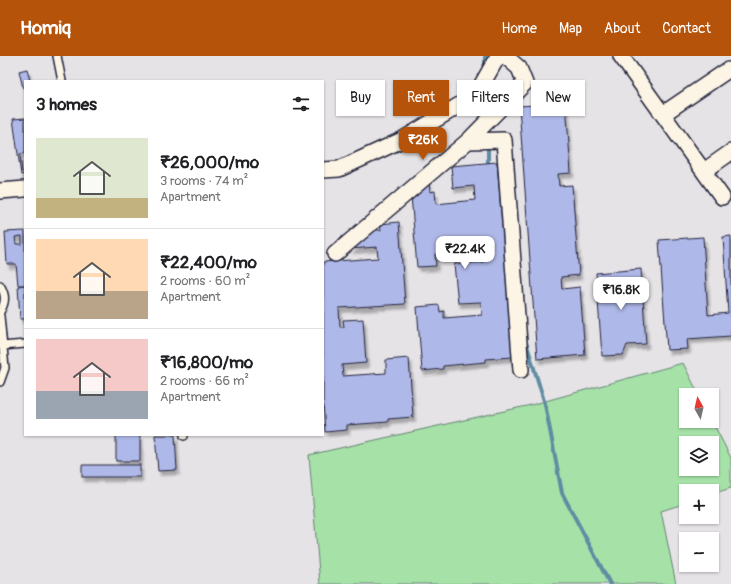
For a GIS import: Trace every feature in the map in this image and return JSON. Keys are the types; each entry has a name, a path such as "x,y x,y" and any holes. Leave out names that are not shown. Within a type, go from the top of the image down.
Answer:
{"street":[{"path":"324,170 339,169 402,140 476,95 498,56"},
{"path":"335,254 468,141 525,83 519,68 505,56"},
{"path":"629,59 663,114 722,197"},
{"path":"663,114 728,70"},
{"path":"468,141 504,140 521,370"},
{"path":"704,171 731,152"},
{"path":"0,191 24,189"}],"lane":[{"path":"57,56 62,80"},
{"path":"0,285 5,299 0,312"},
{"path":"0,316 5,368 0,382"},
{"path":"2,346 24,344"}],"green space":[{"path":"683,363 696,388 679,388 679,428 716,428 731,458 731,488 719,492 719,484 679,484 679,505 661,511 676,584 320,584 309,455 531,405"}],"building":[{"path":"27,69 30,80 24,80 24,88 23,88 19,71"},
{"path":"531,105 531,116 567,116 571,173 558,174 559,186 572,185 579,275 561,277 562,289 580,287 585,355 537,359 520,116 523,116 523,106"},
{"path":"24,118 24,153 20,154 22,172 24,172 24,174 21,175 13,119"},
{"path":"497,162 513,357 486,359 486,362 443,366 443,369 422,371 417,307 439,305 440,312 444,311 444,318 482,315 481,302 458,303 454,264 483,262 482,251 478,252 478,246 440,249 440,254 435,254 436,266 417,267 410,183 429,181 430,192 435,191 436,204 475,200 474,186 453,188 451,166"},
{"path":"399,222 405,304 339,308 340,327 344,327 343,320 363,319 366,363 342,365 343,376 386,373 386,360 409,358 413,417 388,419 388,422 347,425 347,430 325,432 324,262 378,258 377,247 350,249 375,227 375,230 381,230 380,224"},
{"path":"24,231 24,285 18,285 16,264 7,264 5,232","holes":["22,236 22,244 16,244 15,237"]},
{"path":"731,236 731,336 687,339 688,349 667,350 659,240 703,237 708,315 728,313 723,237"},
{"path":"641,269 646,344 627,345 623,355 602,356 596,273"},
{"path":"24,285 24,319 20,319 18,286"},
{"path":"116,436 140,436 140,461 116,461"},
{"path":"155,436 175,436 177,470 158,471"},
{"path":"82,465 140,465 140,477 82,477"}],"waterway":[{"path":"485,56 485,68"},
{"path":"488,144 488,168"},
{"path":"525,339 545,404 562,493 610,584"}]}
